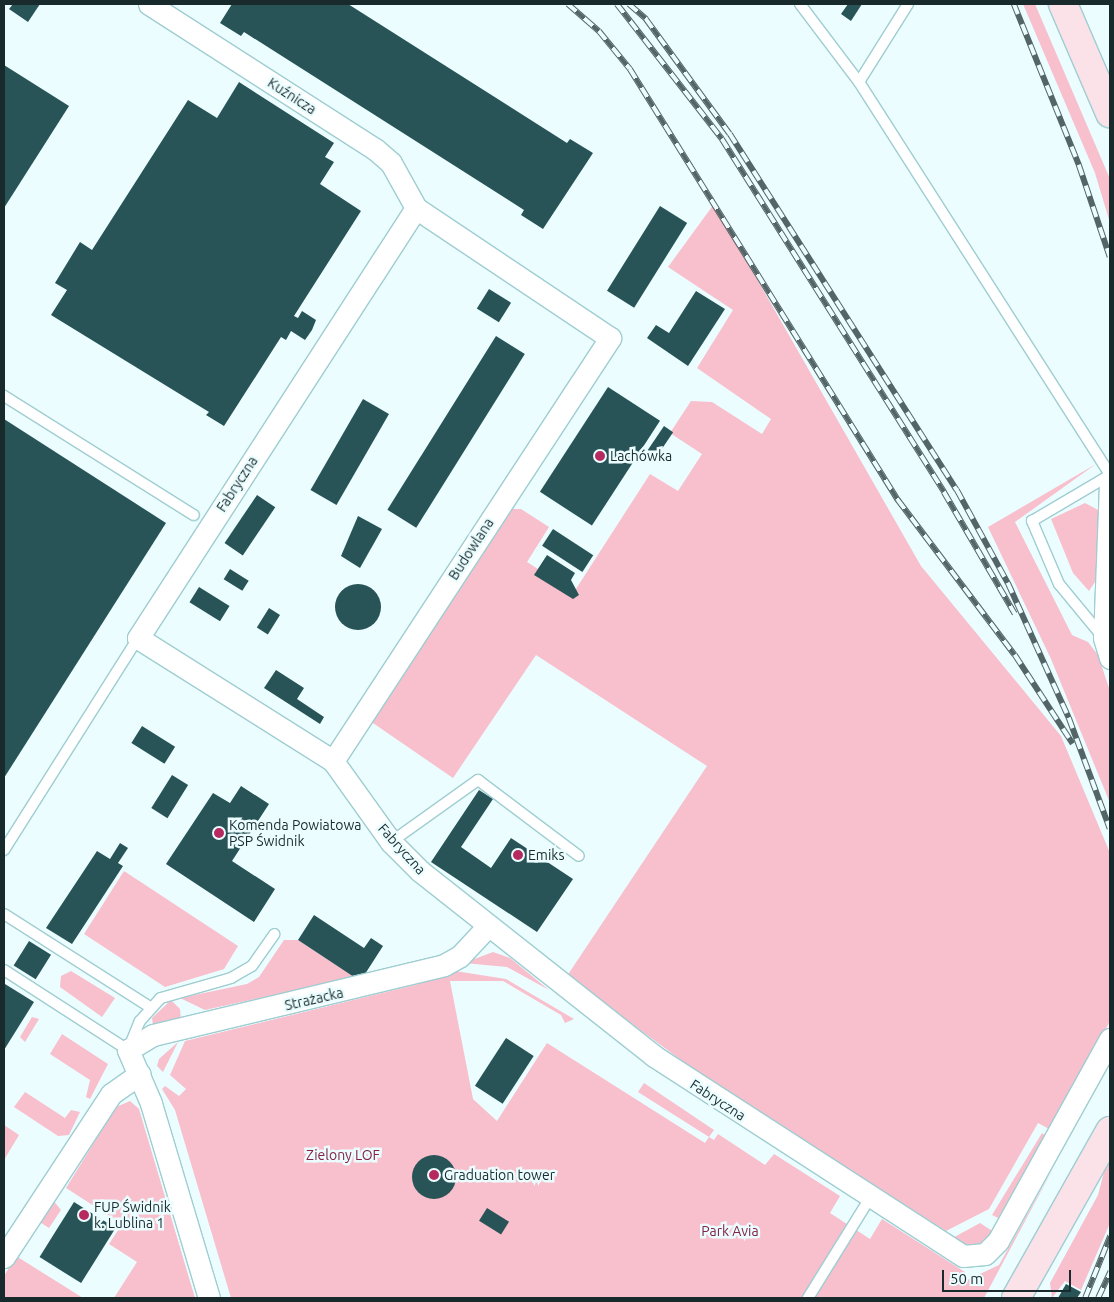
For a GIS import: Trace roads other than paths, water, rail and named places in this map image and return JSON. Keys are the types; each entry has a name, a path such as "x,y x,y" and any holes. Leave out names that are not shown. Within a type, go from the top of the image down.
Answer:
{"main road":[{"path":"1063,4 1110,114"},
{"path":"1017,1297 1110,1131"}],"street":[{"name":"Kuźnicza","path":"149,4 375,149 391,163 416,208"},
{"name":"Budowlana","path":"333,761 610,338 416,208"},
{"name":"Fabryczna","path":"416,208 138,638 333,761 392,842 488,927 670,1067 954,1252 986,1254 1004,1231 1110,1039"},
{"path":"1107,648 1110,482"},
{"name":"Strażacka","path":"128,1050 153,1035 444,965 460,956 488,927"},
{"path":"128,1050 140,1074 209,1298"},
{"path":"4,1257 111,1094 140,1074"}],"lane":[{"path":"800,4 859,82 1110,474 1032,521 1059,584 1107,648"},
{"path":"859,82 908,4"},
{"path":"4,396 194,515"},
{"path":"4,850 138,638"},
{"path":"392,842 478,780 579,856"},
{"path":"4,914 150,1007"},
{"path":"4,970 128,1050 150,1007 161,998 231,978 252,966 274,934"},
{"path":"808,1298 870,1198"}],"railway":[{"path":"568,4 599,31 630,69 898,500 1015,655 1073,744"},
{"path":"617,4 722,139 944,492 1015,614"},
{"path":"629,4 646,19 730,134 957,490 1008,583 1069,718 1110,829"},
{"path":"1014,4 1079,165 1110,257"},
{"path":"1085,1298 1110,1236"},
{"path":"1098,1298 1110,1272"}],"place":[{"name":"Lachówka","path":"600,456"},
{"name":"Komenda Powiatowa PSP Świdnik","path":"219,833"},
{"name":"Emiks","path":"518,855"},
{"name":"Graduation tower","path":"434,1175"},
{"name":"FUP Świdnik k. Lublina 1","path":"84,1215"}],"park label":[{"name":"Zielony LOF","path":"343,1155"},
{"name":"Park Avia","path":"730,1231"}]}
